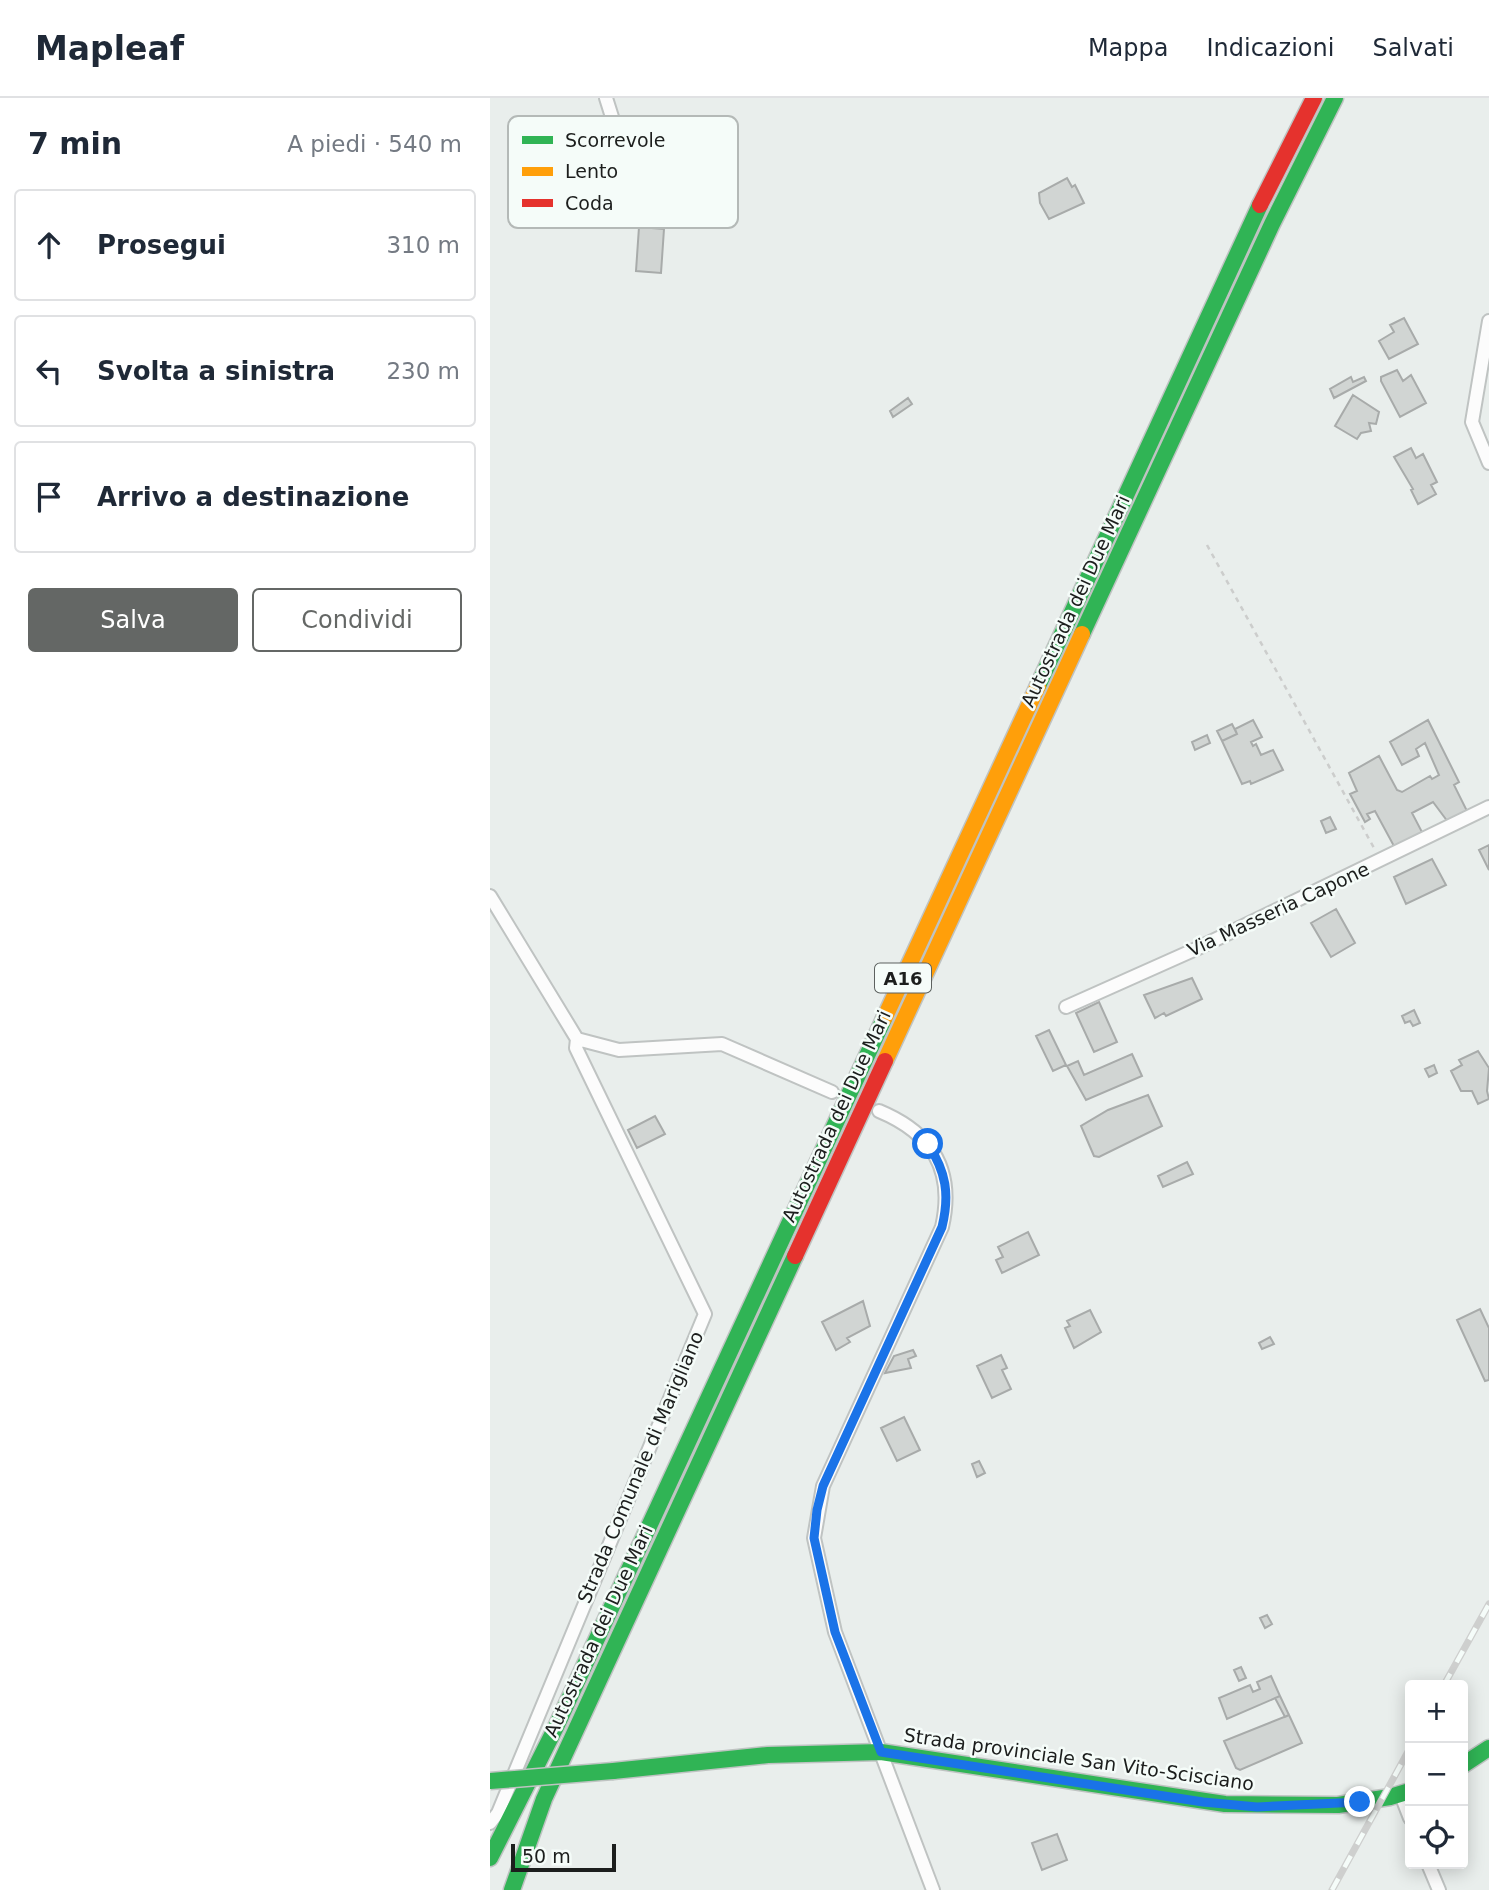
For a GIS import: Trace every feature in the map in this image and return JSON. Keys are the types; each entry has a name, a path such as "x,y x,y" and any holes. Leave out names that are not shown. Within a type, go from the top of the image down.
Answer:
{"main road":[{"name":"Autostrada dei Due Mari","path":"490,1858 563,1713 1250,228 1314,98"},
{"name":"Autostrada dei Due Mari","path":"512,1890 549,1788 1266,236 1335,98"},
{"path":"1468,1762 1489,1748"},
{"name":"Strada provinciale San Vito-Scisciano","path":"490,1782 768,1755 881,1752 1203,1802 1257,1807 1360,1802 1405,1793"}],"street":[{"path":"606,98 612,116"},
{"path":"1489,321 1472,422 1489,463"},
{"name":"Via Masseria Capone","path":"1066,1007 1381,861 1489,807"},
{"name":"Strada Comunale di Marigliano","path":"490,896 577,1039 576,1048 705,1314 498,1813 490,1824"},
{"path":"577,1039 619,1050 722,1044 832,1092"},
{"path":"879,1111 908,1127 928,1144 942,1166 947,1206 942,1227 823,1486 814,1538 835,1632 933,1890"},
{"path":"1430,1869 1439,1890"}],"path":[{"path":"1207,545 1381,861"}],"building":[{"path":"1067,178 1072,187 1075,185 1084,203 1049,219 1040,203 1039,193"},
{"path":"639,228 664,229 661,273 636,271"},
{"path":"1404,318 1418,344 1389,359 1379,341 1394,332 1390,325"},
{"path":"1397,370 1403,381 1411,375 1426,403 1400,417 1381,381 1381,377"},
{"path":"1351,377 1353,382 1364,377 1366,381 1334,398 1330,389"},
{"path":"1353,395 1379,412 1376,424 1369,423 1371,431 1361,433 1357,439 1335,426"},
{"path":"908,398 912,404 893,417 890,411"},
{"path":"1411,448 1416,458 1423,454 1437,482 1431,485 1436,494 1418,504 1411,490 1413,489 1394,457"},
{"path":"1253,720 1262,737 1251,742 1253,746 1256,744 1261,755 1273,750 1283,770 1251,784 1250,781 1242,784 1222,741 1237,734 1235,729"},
{"path":"1428,720 1459,782 1454,785 1467,811 1448,822 1433,802 1412,813 1423,834 1395,848 1375,811 1367,814 1370,819 1365,822 1350,794 1357,791 1349,773 1379,756 1397,790 1402,792 1430,776 1432,779 1439,775 1425,743 1416,749 1419,756 1402,765 1390,742"},
{"path":"1232,724 1237,734 1222,741 1217,731"},
{"path":"1207,735 1210,743 1195,750 1192,742"},
{"path":"1330,817 1336,829 1326,833 1321,821"},
{"path":"1489,845 1489,870 1479,850"},
{"path":"1432,859 1446,885 1406,904 1394,877"},
{"path":"1336,909 1355,943 1331,957 1311,923"},
{"path":"1192,978 1202,999 1166,1016 1164,1013 1155,1018 1144,995"},
{"path":"1099,1002 1117,1042 1094,1052 1076,1013"},
{"path":"1414,1010 1420,1023 1413,1026 1410,1021 1405,1023 1402,1016"},
{"path":"1049,1030 1066,1065 1053,1071 1036,1036"},
{"path":"1478,1051 1489,1068 1489,1099 1478,1104 1472,1091 1461,1091 1451,1071 1462,1065 1459,1060"},
{"path":"1132,1054 1142,1076 1086,1100 1067,1066 1078,1061 1084,1075"},
{"path":"1434,1065 1437,1073 1429,1077 1425,1069"},
{"path":"1148,1095 1162,1126 1099,1157 1094,1156 1081,1126 1108,1110"},
{"path":"655,1116 665,1134 637,1148 628,1130"},
{"path":"1187,1162 1193,1174 1163,1187 1158,1176"},
{"path":"1028,1232 1039,1255 1002,1273 996,1260 1003,1257 998,1247"},
{"path":"863,1301 870,1326 847,1338 850,1342 836,1350 822,1322"},
{"path":"1480,1309 1489,1328 1489,1380 1485,1381 1457,1320"},
{"path":"1090,1310 1101,1332 1074,1348 1065,1328 1070,1326 1067,1321"},
{"path":"1270,1337 1274,1344 1262,1349 1259,1343"},
{"path":"913,1350 916,1356 908,1359 911,1368 885,1373 894,1356"},
{"path":"1001,1355 1007,1368 1002,1370 1011,1389 992,1398 977,1366"},
{"path":"904,1417 920,1450 897,1461 881,1428"},
{"path":"979,1461 985,1473 977,1477 972,1464"},
{"path":"1267,1615 1272,1624 1265,1628 1260,1618"},
{"path":"1241,1667 1246,1678 1239,1681 1234,1670"},
{"path":"1271,1676 1280,1696 1227,1719 1219,1698 1250,1685 1253,1692 1260,1689 1257,1682"},
{"path":"1280,1696 1289,1715 1285,1717 1275,1698"},
{"path":"1289,1715 1302,1743 1240,1770 1236,1768 1224,1741"},
{"path":"1057,1834 1067,1860 1042,1870 1032,1843"}],"railway":[{"path":"1447,1680 1489,1604"},
{"path":"1332,1890 1405,1757"}],"traffic: fast":[{"path":"1082,634 1272,224 1335,98"},
{"path":"1038,686 1260,205"},
{"path":"490,1858 557,1725 884,1019"},
{"path":"512,1890 544,1799 795,1256"},
{"path":"1468,1762 1489,1748"},
{"path":"613,1771 768,1755 881,1752 1225,1804 1338,1805 1405,1792"},
{"path":"490,1781 613,1771"}],"traffic: slow":[{"path":"885,1061 1082,634"},
{"path":"884,1019 1038,686"}],"traffic: jam":[{"path":"1260,205 1314,98"},
{"path":"795,1256 885,1061"}],"route":[{"path":"928,1144 942,1166 946,1183 947,1206 942,1227 823,1486 814,1538 835,1632 881,1752 1203,1802 1257,1807 1360,1802"}]}
